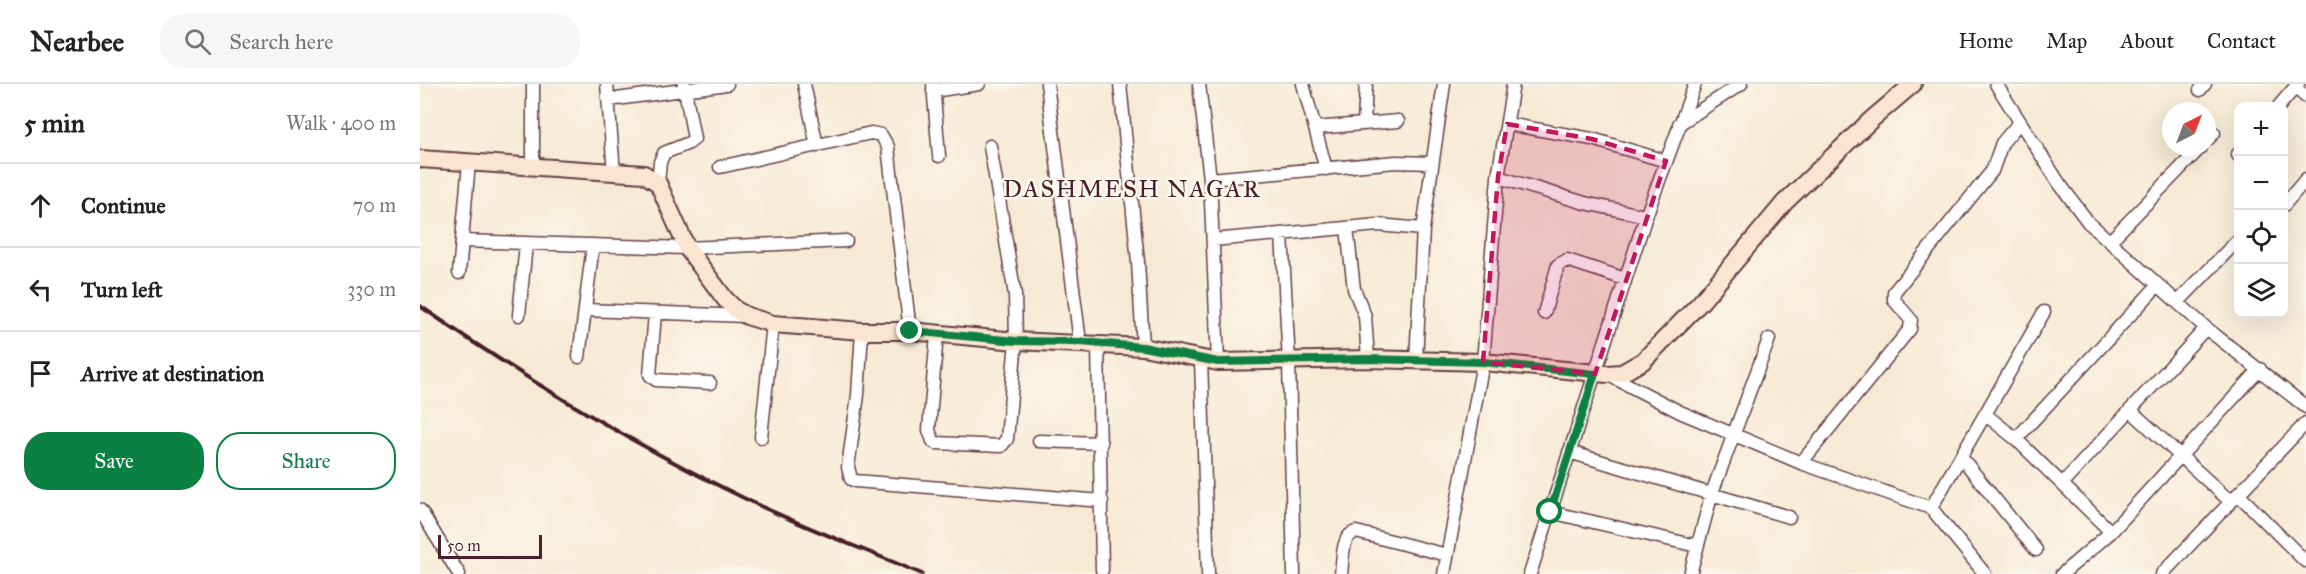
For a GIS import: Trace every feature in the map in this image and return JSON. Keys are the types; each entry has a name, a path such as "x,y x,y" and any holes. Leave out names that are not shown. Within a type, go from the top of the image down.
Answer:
{"street":[{"path":"533,84 533,168"},
{"path":"608,84 614,173"},
{"path":"609,100 685,87 727,84"},
{"path":"804,84 817,146"},
{"path":"939,156 933,88 979,84"},
{"path":"1047,84 1080,342"},
{"path":"1120,84 1138,262 1143,347"},
{"path":"1199,84 1210,179 1218,362"},
{"path":"1303,84 1326,169"},
{"path":"1364,123 1366,84"},
{"path":"1416,360 1423,229 1444,84"},
{"path":"1444,574 1483,362 1498,177 1513,84"},
{"path":"1530,574 1569,452 1601,374 1625,279 1646,216 1695,84"},
{"path":"1679,124 1741,84"},
{"path":"420,159 644,174 652,177 658,183 687,248 725,299 736,310 747,316 773,324 862,331 910,331 1016,341 1098,343 1143,347 1218,362 1416,360 1483,362 1601,374 1622,373 1643,361 1700,303 1785,202 1872,119 1913,84"},
{"path":"1996,84 2019,123 2088,222 2206,328 2306,407"},
{"path":"2282,102 2296,86 2306,97"},
{"path":"658,183 660,162 664,153 694,139 685,87"},
{"path":"1315,128 1398,121"},
{"path":"1801,463 1910,329 1911,320 1894,300 1894,292 1992,171 2002,143 2019,123"},
{"path":"1508,124 1592,139 1666,161"},
{"path":"720,167 871,133 882,135 886,140 910,331"},
{"path":"937,334 929,430 933,441 998,447 1005,443 1016,341 1013,276 990,146"},
{"path":"2110,241 2192,156"},
{"path":"1210,179 1396,162 1432,163"},
{"path":"459,273 469,163"},
{"path":"1498,177 1646,216"},
{"path":"2288,199 2306,179"},
{"path":"1213,240 1391,225 1423,229"},
{"path":"1347,228 1354,289 1365,316 1368,359"},
{"path":"1282,234 1289,362 1294,574"},
{"path":"462,241 687,248 846,242"},
{"path":"519,315 526,244"},
{"path":"2178,302 2234,244"},
{"path":"579,357 593,245"},
{"path":"1544,314 1558,265 1563,260 1625,279"},
{"path":"2016,440 2158,285"},
{"path":"585,310 747,316"},
{"path":"1931,508 2044,312"},
{"path":"655,313 650,375 657,380 710,383"},
{"path":"761,437 773,324"},
{"path":"2062,484 2206,328"},
{"path":"862,331 858,395 848,467 851,479 1102,501"},
{"path":"1690,574 1712,493 1769,339"},
{"path":"1098,343 1102,570"},
{"path":"1201,359 1208,574"},
{"path":"2062,574 2111,532 2260,369"},
{"path":"1601,374 1680,412 1801,463 1931,508 1985,574"},
{"path":"2130,410 2180,456 2235,498 2305,561"},
{"path":"1986,415 2016,440 2111,532"},
{"path":"2163,574 2306,423"},
{"path":"1039,441 1101,443"},
{"path":"1569,452 1789,517"},
{"path":"1961,457 2036,550"},
{"path":"420,510 459,574"},
{"path":"1550,512 1697,546"},
{"path":"1341,574 1346,538 1351,532 1447,555"}],"highlighted area":[{"path":"1507,124 1592,139 1666,161 1595,374 1483,362 1498,177"}],"railway":[{"path":"420,306 541,386 667,459 774,513 922,574"}],"district":[{"name":"DASHMESH NAGAR","path":"1132,189"}],"route":[{"path":"910,331 1016,341 1080,342 1143,347 1218,362 1368,359 1483,362 1595,374 1550,512"}]}
